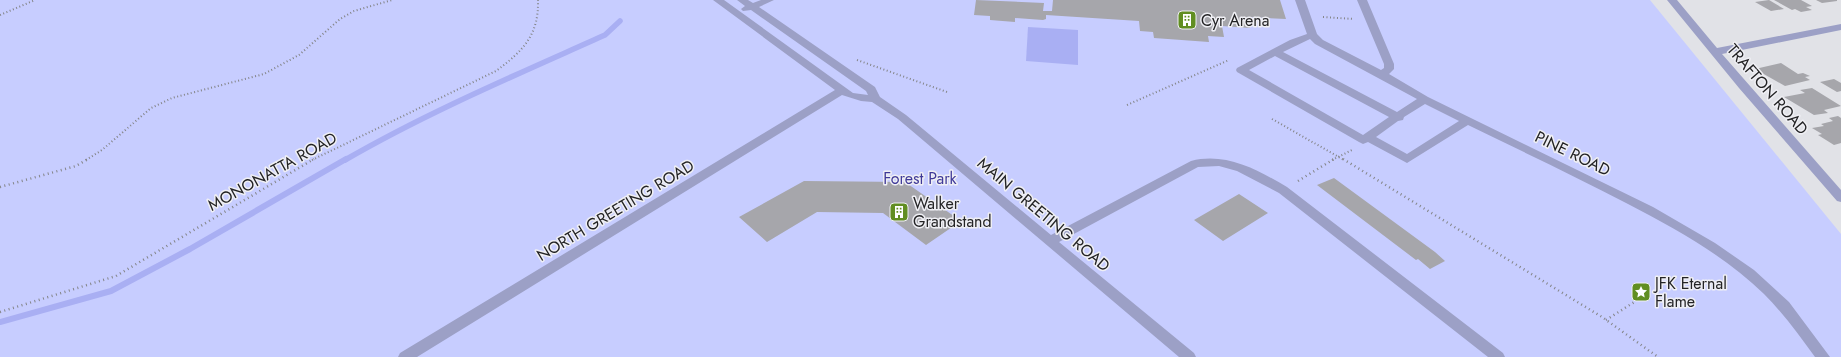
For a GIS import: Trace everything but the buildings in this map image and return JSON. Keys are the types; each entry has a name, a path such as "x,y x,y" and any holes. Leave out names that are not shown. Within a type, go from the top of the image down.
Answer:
{"street":[{"name":"MAIN GREETING ROAD","path":"718,0 843,90 855,97 875,99 902,117 1189,357"},
{"name":"MAIN GREETING ROAD","path":"742,0 871,89 875,99"},
{"path":"736,13 769,0"},
{"path":"1300,0 1312,35 1274,52 1241,70 1366,138 1408,159 1468,120"},
{"path":"1362,0 1389,64 1389,69 1381,75"},
{"name":"TRAFTON ROAD","path":"1672,0 1841,198"},
{"path":"1715,52 1841,27"},
{"name":"PINE ROAD","path":"1312,35 1327,48 1381,75 1424,99 1574,171 1659,215 1714,249 1751,276 1785,307 1823,357"},
{"path":"1274,52 1399,118"},
{"name":"NORTH GREETING ROAD","path":"405,357 843,90"},
{"path":"1366,138 1399,118 1424,99"},
{"path":"1050,241 1186,168 1204,162 1221,162 1240,166 1283,190 1498,357"}],"path":[{"path":"0,15 35,0"},
{"path":"0,187 76,166 102,150 151,108 181,96 264,74 299,55 340,19 354,11 392,0"},
{"name":"MONONATTA ROAD","path":"0,312 116,276 305,163 496,71 523,49 531,37 539,16 538,0"},
{"path":"857,60 947,92"},
{"path":"1272,119 1338,156 1606,320 1658,357"},
{"path":"1283,190 1338,156 1349,153 1366,138"},
{"path":"1606,320 1636,300"}],"green space":[{"name":"Forest Park","path":"0,0 1650,0 1841,234 1841,357 0,357"}],"shaded area":[{"path":"1028,27 1078,30 1078,65 1026,61"}],"waterway":[{"path":"345,160 376,142 441,110 605,35 620,21"},
{"path":"0,322 111,291 190,249 346,159"}],"place":[{"name":"Cyr Arena","path":"1187,20"},
{"name":"Walker Grandstand","path":"899,212"},
{"name":"JFK Eternal Flame","path":"1641,292"}]}
